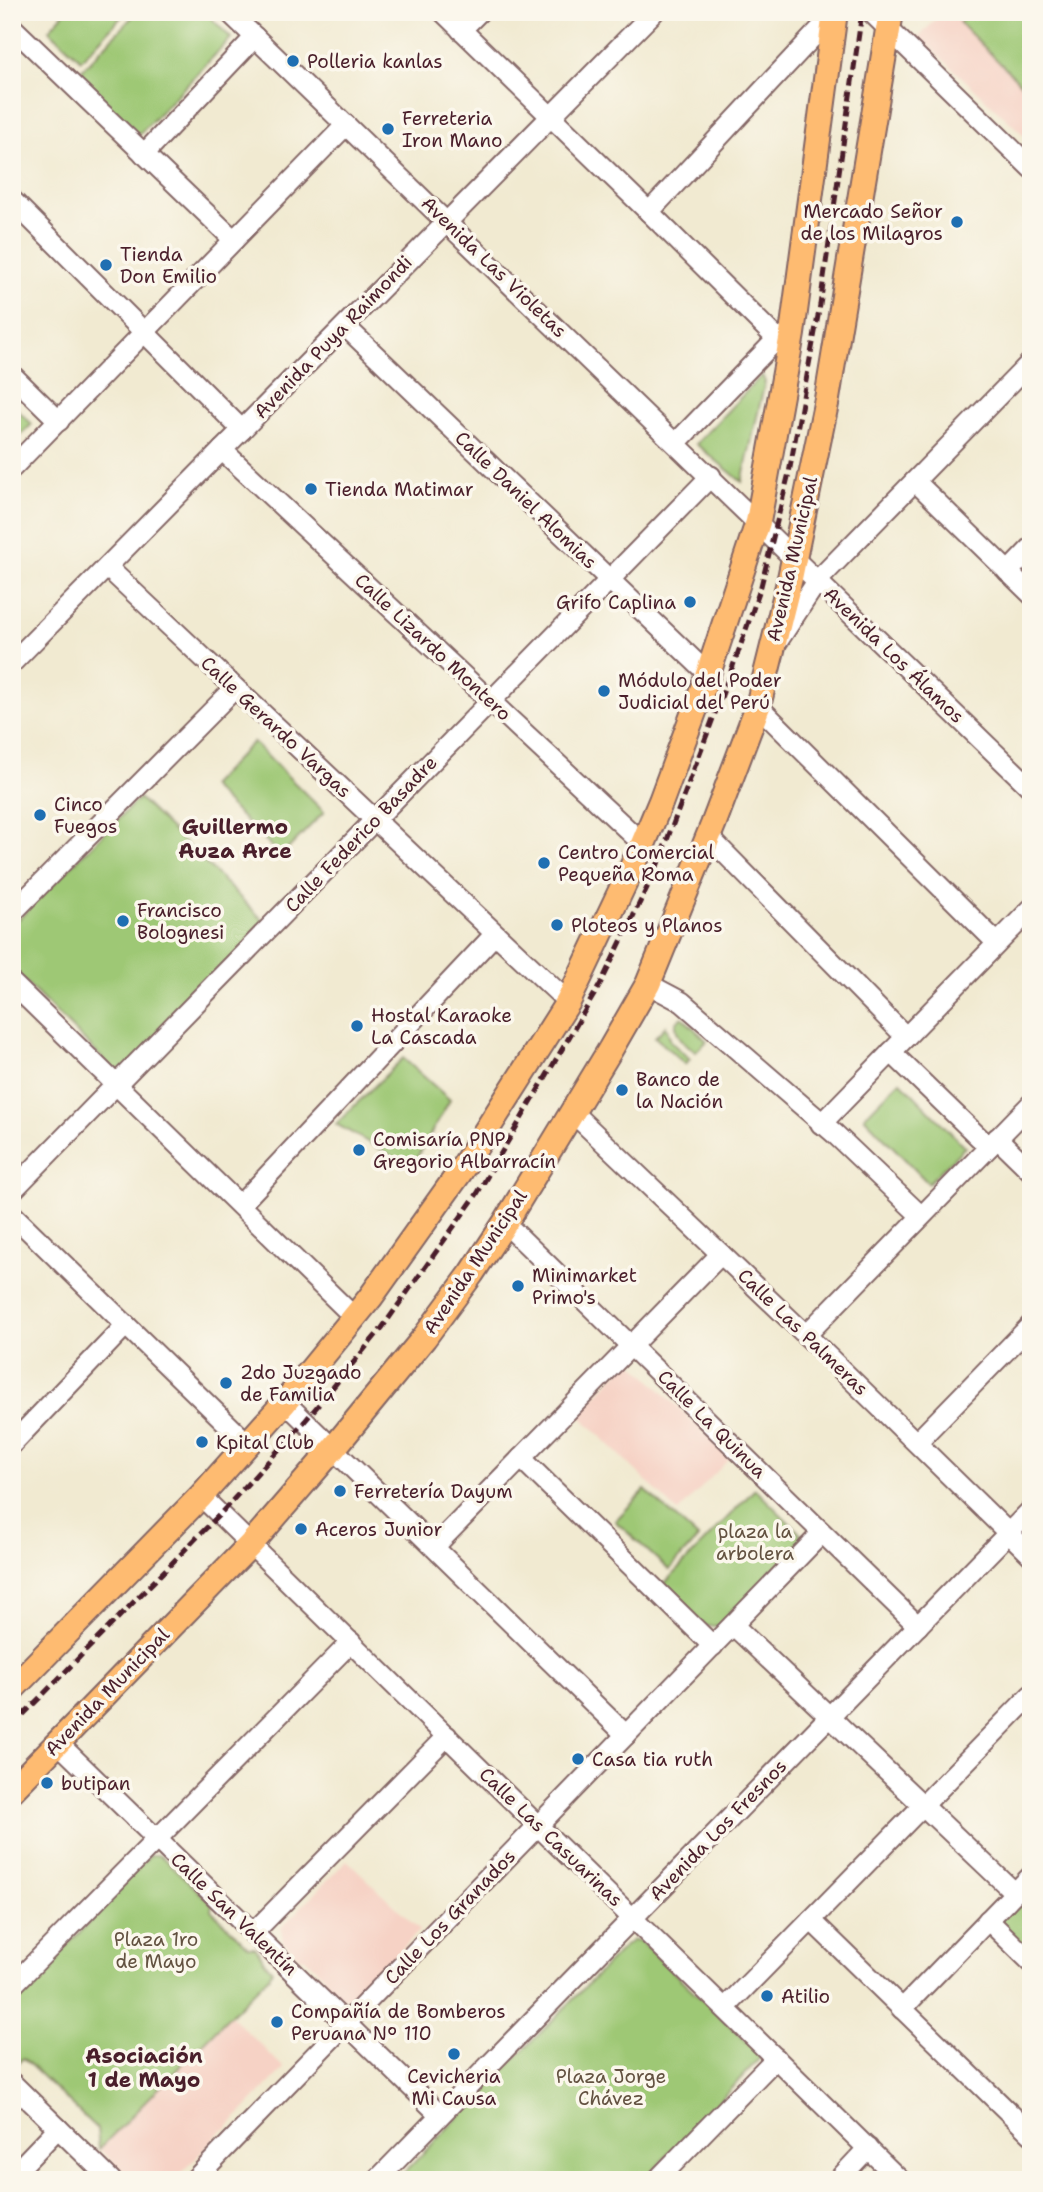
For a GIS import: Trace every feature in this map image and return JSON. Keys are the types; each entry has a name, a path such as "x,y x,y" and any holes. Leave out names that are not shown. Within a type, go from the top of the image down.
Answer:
{"main road":[{"path":"12,1689 201,1496 285,1402 354,1317 460,1172 568,1002 643,844 708,674 758,522 835,13"},
{"name":"Avenida Municipal","path":"12,1790 251,1544 424,1338 505,1223 648,985 758,706 794,557 827,399 884,18"}],"street":[{"name":"Avenida Las Violetas","path":"229,12 758,522"},
{"path":"443,12 649,212 785,336 677,443"},
{"path":"461,30 479,12"},
{"name":"Avenida Puya Raimondi","path":"12,663 654,12"},
{"path":"649,212 835,13"},
{"path":"884,18 1031,168"},
{"path":"12,27 234,240"},
{"path":"144,154 255,37"},
{"path":"12,468 346,125"},
{"path":"12,200 242,430"},
{"name":"Calle Daniel Alomias","path":"345,326 708,674"},
{"path":"771,651 818,580 1031,362"},
{"path":"12,376 59,421"},
{"name":"Calle Lizardo Montero","path":"222,450 643,844"},
{"name":"Calle Federico Basadre","path":"12,1191 711,476"},
{"path":"915,481 1031,594"},
{"name":"Avenida Los Álamos","path":"758,522 1031,788"},
{"path":"1008,572 1031,548"},
{"name":"Calle Gerardo Vargas","path":"107,567 568,1002"},
{"path":"12,913 235,688"},
{"path":"758,706 997,943"},
{"path":"708,836 906,1037"},
{"path":"821,1124 1031,909"},
{"path":"240,1205 495,934"},
{"path":"12,983 354,1317"},
{"path":"648,985 682,1002 835,1134 921,1216"},
{"path":"891,1052 993,1143 1031,1171"},
{"path":"806,1335 1031,1104"},
{"name":"Calle Las Palmeras","path":"572,1112 917,1442 1031,1555"},
{"path":"12,1214 248,1444"},
{"name":"Calle La Quinua","path":"505,1223 918,1626"},
{"path":"434,1547 721,1254"},
{"path":"12,1444 126,1325"},
{"path":"917,1442 1031,1325"},
{"path":"285,1402 626,1735"},
{"path":"521,1458 713,1646"},
{"name":"Calle Las Casuarinas","path":"201,1496 900,2180"},
{"name":"Avenida Los Fresnos","path":"377,2180 1031,1510"},
{"name":"Calle Los Granados","path":"194,2180 822,1533"},
{"path":"733,1625 1015,1893"},
{"path":"12,1986 351,1642"},
{"path":"725,2008 1031,1695"},
{"path":"253,1933 447,1736"},
{"name":"Calle San Valentín","path":"58,1743 440,2115"},
{"path":"902,2009 1031,1876"},
{"path":"811,1920 1031,2134"},
{"path":"988,1920 1031,1962"},
{"path":"656,2180 776,2058"},
{"path":"12,2083 111,2180"},
{"path":"12,2176 58,2128"},
{"path":"838,2180 868,2148"}],"shaded area":[{"path":"943,12 1031,12 1031,142 919,37"},
{"path":"630,1360 730,1458 678,1512 578,1414"},
{"path":"347,1860 420,1930 354,1999 340,1997 324,1982 325,1977 283,1941 281,1928"},
{"path":"231,2016 284,2068 175,2180 132,2180 99,2149"}],"green space":[{"path":"65,12 126,12 81,60 49,30"},
{"path":"137,12 205,12 231,38 135,139 73,79"},
{"path":"968,12 1031,12 1031,94 959,22"},
{"path":"762,375 765,382 742,482 696,444"},
{"path":"12,405 32,424 12,444"},
{"path":"253,742 324,812 281,856 210,786"},
{"path":"139,798 269,926 120,1076 12,969 12,926"},
{"path":"682,1017 707,1041 696,1052 677,1032 676,1022"},
{"path":"666,1026 671,1042 690,1059 685,1064 655,1037"},
{"path":"403,1058 450,1100 416,1159 403,1162 336,1124"},
{"path":"900,1081 965,1147 928,1183 864,1117"},
{"name":"plaza la arbolera","path":"755,1489 809,1542 724,1625 702,1627 660,1588"},
{"path":"645,1490 698,1538 669,1570 615,1521"},
{"name":"Plaza 1ro de Mayo","path":"150,1855 160,1855 212,1904 211,1910 249,1947 255,1947 272,1970 99,2149 97,2129 23,2058 17,2064 12,2064 12,2003"},
{"path":"1028,1889 1031,1892 1031,1963 992,1926"},
{"name":"Plaza Jorge Chávez","path":"633,1940 640,1941 759,2053 760,2058 644,2180 397,2180 626,1945"}],"railway":[{"path":"12,1726 220,1514 305,1421 382,1328 477,1194 601,983 656,869 761,586 789,473 820,305 862,12"}],"place":[{"name":"Polleria kanlas","path":"293,61"},
{"name":"Ferreteria Iron Mano","path":"388,129"},
{"name":"Mercado Señor de los Milagros","path":"957,222"},
{"name":"Tienda Don Emilio","path":"106,265"},
{"name":"Tienda Matimar","path":"311,489"},
{"name":"Grifo Caplina","path":"690,602"},
{"name":"Módulo del Poder Judicial del Perú","path":"604,691"},
{"name":"Cinco Fuegos","path":"40,815"},
{"name":"Centro Comercial Pequeña Roma","path":"544,863"},
{"name":"Francisco Bolognesi","path":"123,921"},
{"name":"Ploteos y Planos","path":"557,925"},
{"name":"Hostal Karaoke La Cascada","path":"357,1026"},
{"name":"Banco de la Nación","path":"622,1090"},
{"name":"Comisaría PNP Gregorio Albarracín","path":"359,1150"},
{"name":"Minimarket Primo's","path":"518,1286"},
{"name":"2do Juzgado de Familia","path":"226,1383"},
{"name":"Kpital Club","path":"202,1442"},
{"name":"Ferretería Dayum","path":"340,1491"},
{"name":"Aceros Junior","path":"301,1529"},
{"name":"Casa tia ruth","path":"578,1759"},
{"name":"butipan","path":"47,1783"},
{"name":"Atilio","path":"767,1996"},
{"name":"Compañía de Bomberos Peruana Nº 110","path":"277,2022"},
{"name":"Cevicheria Mi Causa","path":"454,2054"}],"district":[{"name":"Guillermo Auza Arce","path":"235,839"},
{"name":"Asociación 1 de Mayo","path":"144,2068"}]}
